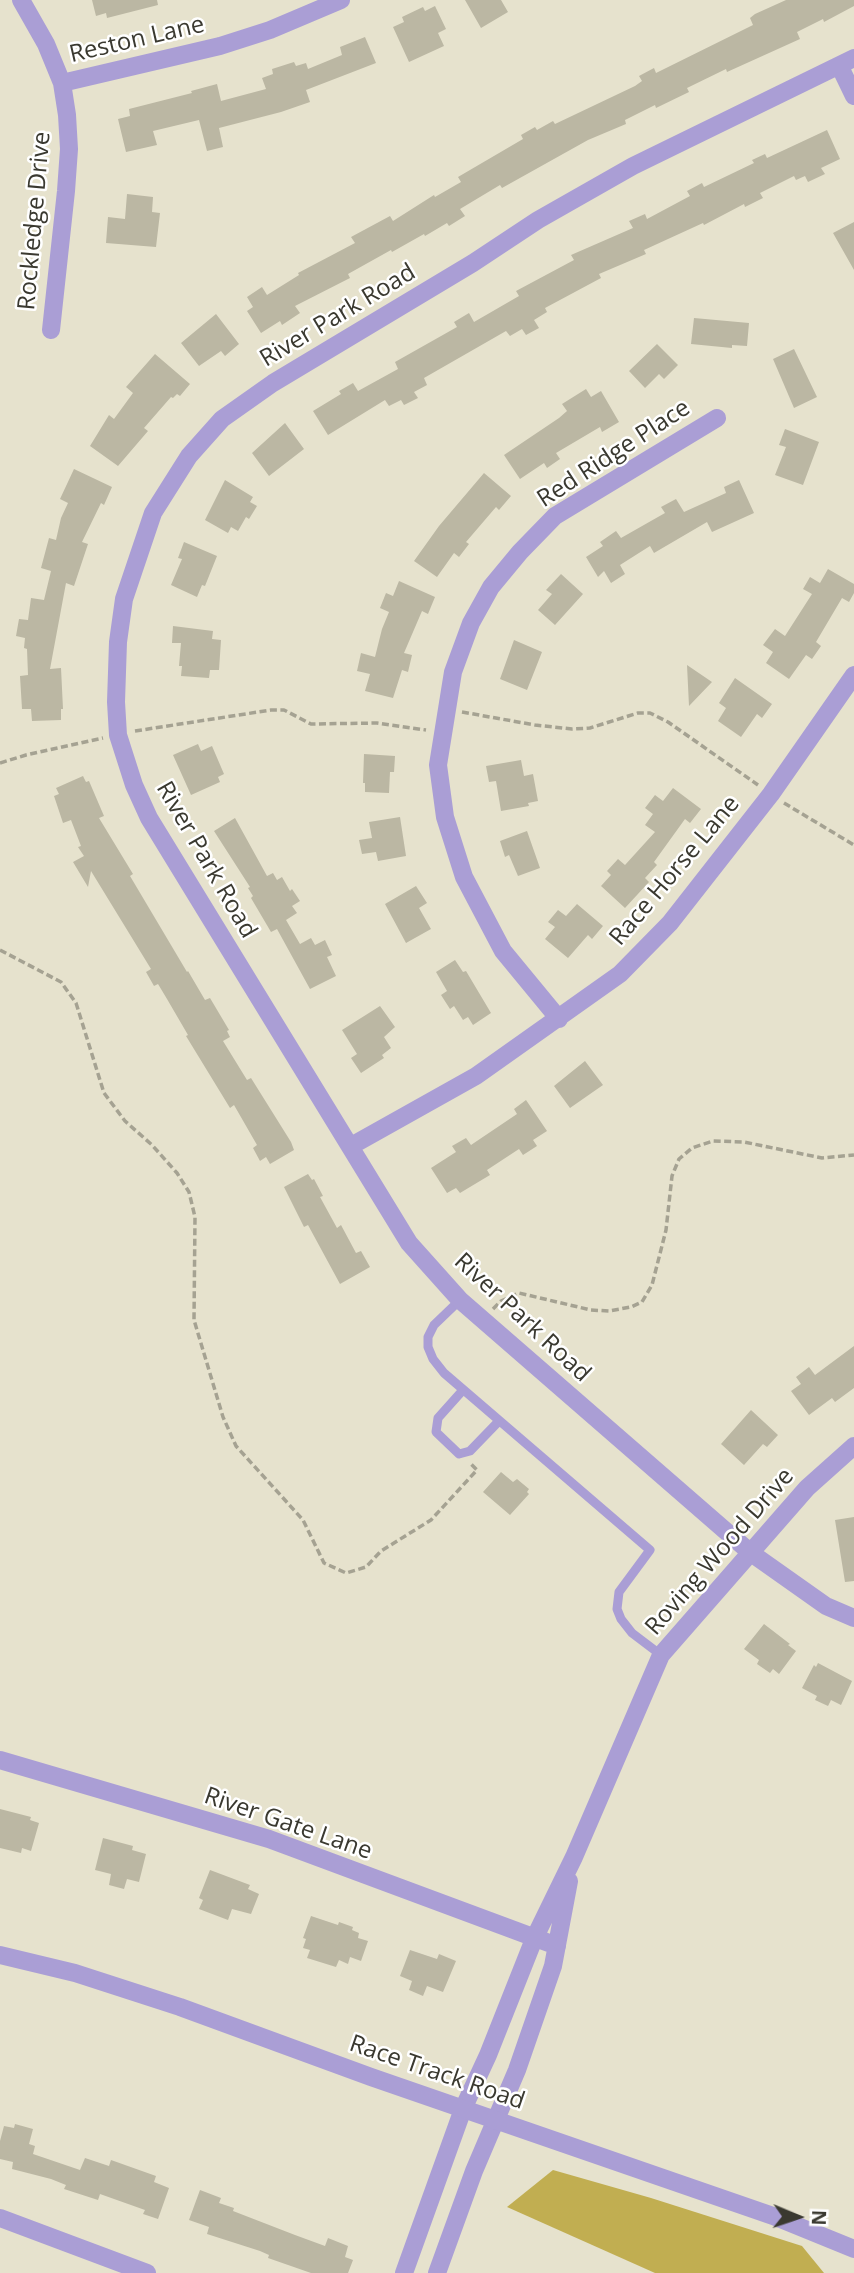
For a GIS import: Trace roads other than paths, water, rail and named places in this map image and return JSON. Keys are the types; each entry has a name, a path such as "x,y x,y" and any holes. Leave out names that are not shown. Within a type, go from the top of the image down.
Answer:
{"street":[{"name":"Rockledge Drive","path":"21,0 46,44 62,83 67,115 69,149 51,330"},
{"name":"Reston Lane","path":"62,83 220,46 270,30 341,0"},
{"path":"847,62 854,96"},
{"name":"River Park Road","path":"847,62 633,166 585,193 273,383 222,419 189,456 152,513 124,599 118,642 116,702 118,734 134,785 149,818 409,1243 460,1300 482,1320 751,1553 826,1605 854,1618"},
{"name":"Red Ridge Place","path":"559,1018 503,951 464,877 445,817 438,765 453,672 471,623 491,587 555,516 717,418"},
{"name":"Race Horse Lane","path":"351,1146 476,1076 620,974 670,923 771,794 854,674"},
{"name":"Roving Wood Drive","path":"404,2273 463,2109 488,2055 534,1939 573,1857 661,1655 807,1488 854,1446"},
{"name":"River Gate Lane","path":"0,1760 269,1839 557,1946"},
{"name":"Roving Wood Drive","path":"437,2273 549,1979 573,1857"},
{"name":"Race Track Road","path":"0,1955 75,1973 180,2007 463,2109 773,2216 854,2249"},
{"path":"0,2218 147,2273"}],"lane":[{"path":"460,1300 434,1325 428,1337 428,1347 433,1359 443,1373 650,1550 619,1592 617,1609 632,1633 661,1655"},
{"path":"463,1390 438,1418 436,1433 459,1454 470,1451 499,1421"}]}
